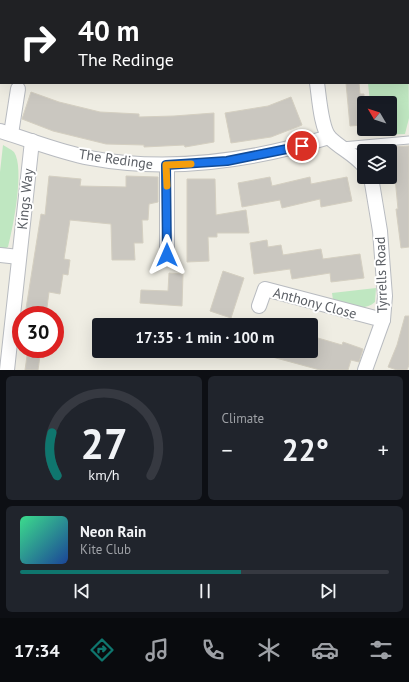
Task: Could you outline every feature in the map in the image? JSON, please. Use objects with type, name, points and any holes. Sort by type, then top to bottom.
[{"type":"street","points":[[318,84],[319,101],[329,137],[357,157]]},
{"type":"street","points":[[5,132],[18,89]]},
{"type":"street","name":"The Redinge","points":[[5,132],[89,157],[127,163],[166,165],[227,161],[288,150],[329,137]]},
{"type":"street","name":"Kings Way","points":[[7,370],[32,141]]},
{"type":"street","points":[[166,165],[167,255]]},
{"type":"street","name":"Tyrrells Road","points":[[365,370],[383,320],[385,296],[380,231],[372,184]]},
{"type":"street","points":[[0,255],[19,257]]},
{"type":"street","name":"Anthony Close","points":[[260,306],[264,289],[383,320]]},
{"type":"lane","points":[[342,146],[409,140]]},
{"type":"green space","points":[[368,84],[409,84],[409,118],[405,134],[397,134],[397,96],[369,96]]},
{"type":"green space","points":[[3,145],[14,152],[17,160],[18,184],[13,226],[8,247],[0,251],[0,172]]},
{"type":"green space","points":[[376,288],[375,302],[365,307],[355,307],[333,300],[332,293]]},
{"type":"building","points":[[346,84],[359,84],[360,94],[364,94],[364,96],[357,96],[357,126],[350,126]]},
{"type":"building","points":[[31,92],[59,102],[100,112],[139,114],[139,117],[214,113],[214,142],[185,147],[184,145],[144,147],[144,145],[106,144],[53,131],[22,119]]},
{"type":"building","points":[[291,97],[302,125],[271,137],[231,143],[225,113],[268,106]]},
{"type":"building","points":[[409,146],[409,247],[401,248],[396,209],[398,209],[396,184],[397,184],[397,147]]},
{"type":"building","points":[[49,176],[81,179],[80,186],[126,187],[126,176],[158,177],[158,202],[149,204],[148,220],[142,220],[143,243],[134,243],[135,260],[112,260],[111,224],[70,220],[64,259],[70,260],[68,275],[63,274],[60,294],[49,292],[47,306],[26,306],[41,214],[45,215]]},
{"type":"building","points":[[270,177],[272,186],[310,177],[311,184],[347,177],[352,201],[321,207],[320,199],[282,208],[280,200],[242,207],[238,183]]},
{"type":"building","points":[[187,179],[215,179],[216,215],[246,210],[249,233],[217,233],[217,237],[208,237],[209,261],[187,262]]},
{"type":"building","points":[[267,240],[268,247],[281,245],[283,255],[321,249],[323,259],[360,254],[364,278],[331,282],[330,273],[292,279],[290,269],[254,274],[250,243]]},
{"type":"building","points":[[223,271],[244,278],[231,318],[210,311]]},
{"type":"building","points":[[169,273],[183,274],[182,306],[140,303],[141,290],[168,291]]},
{"type":"building","points":[[405,316],[409,316],[409,365],[407,370],[397,370],[388,367],[397,345]]},
{"type":"building","points":[[318,338],[342,345],[343,342],[363,349],[359,362],[351,360],[348,370],[320,370],[276,358],[318,358]]},
{"type":"building","points":[[27,358],[40,358],[38,370],[25,370]]},
{"type":"slow traffic","points":[[167,186],[166,165],[191,164]]},
{"type":"route","points":[[167,255],[166,165],[227,161],[302,146]]}]
